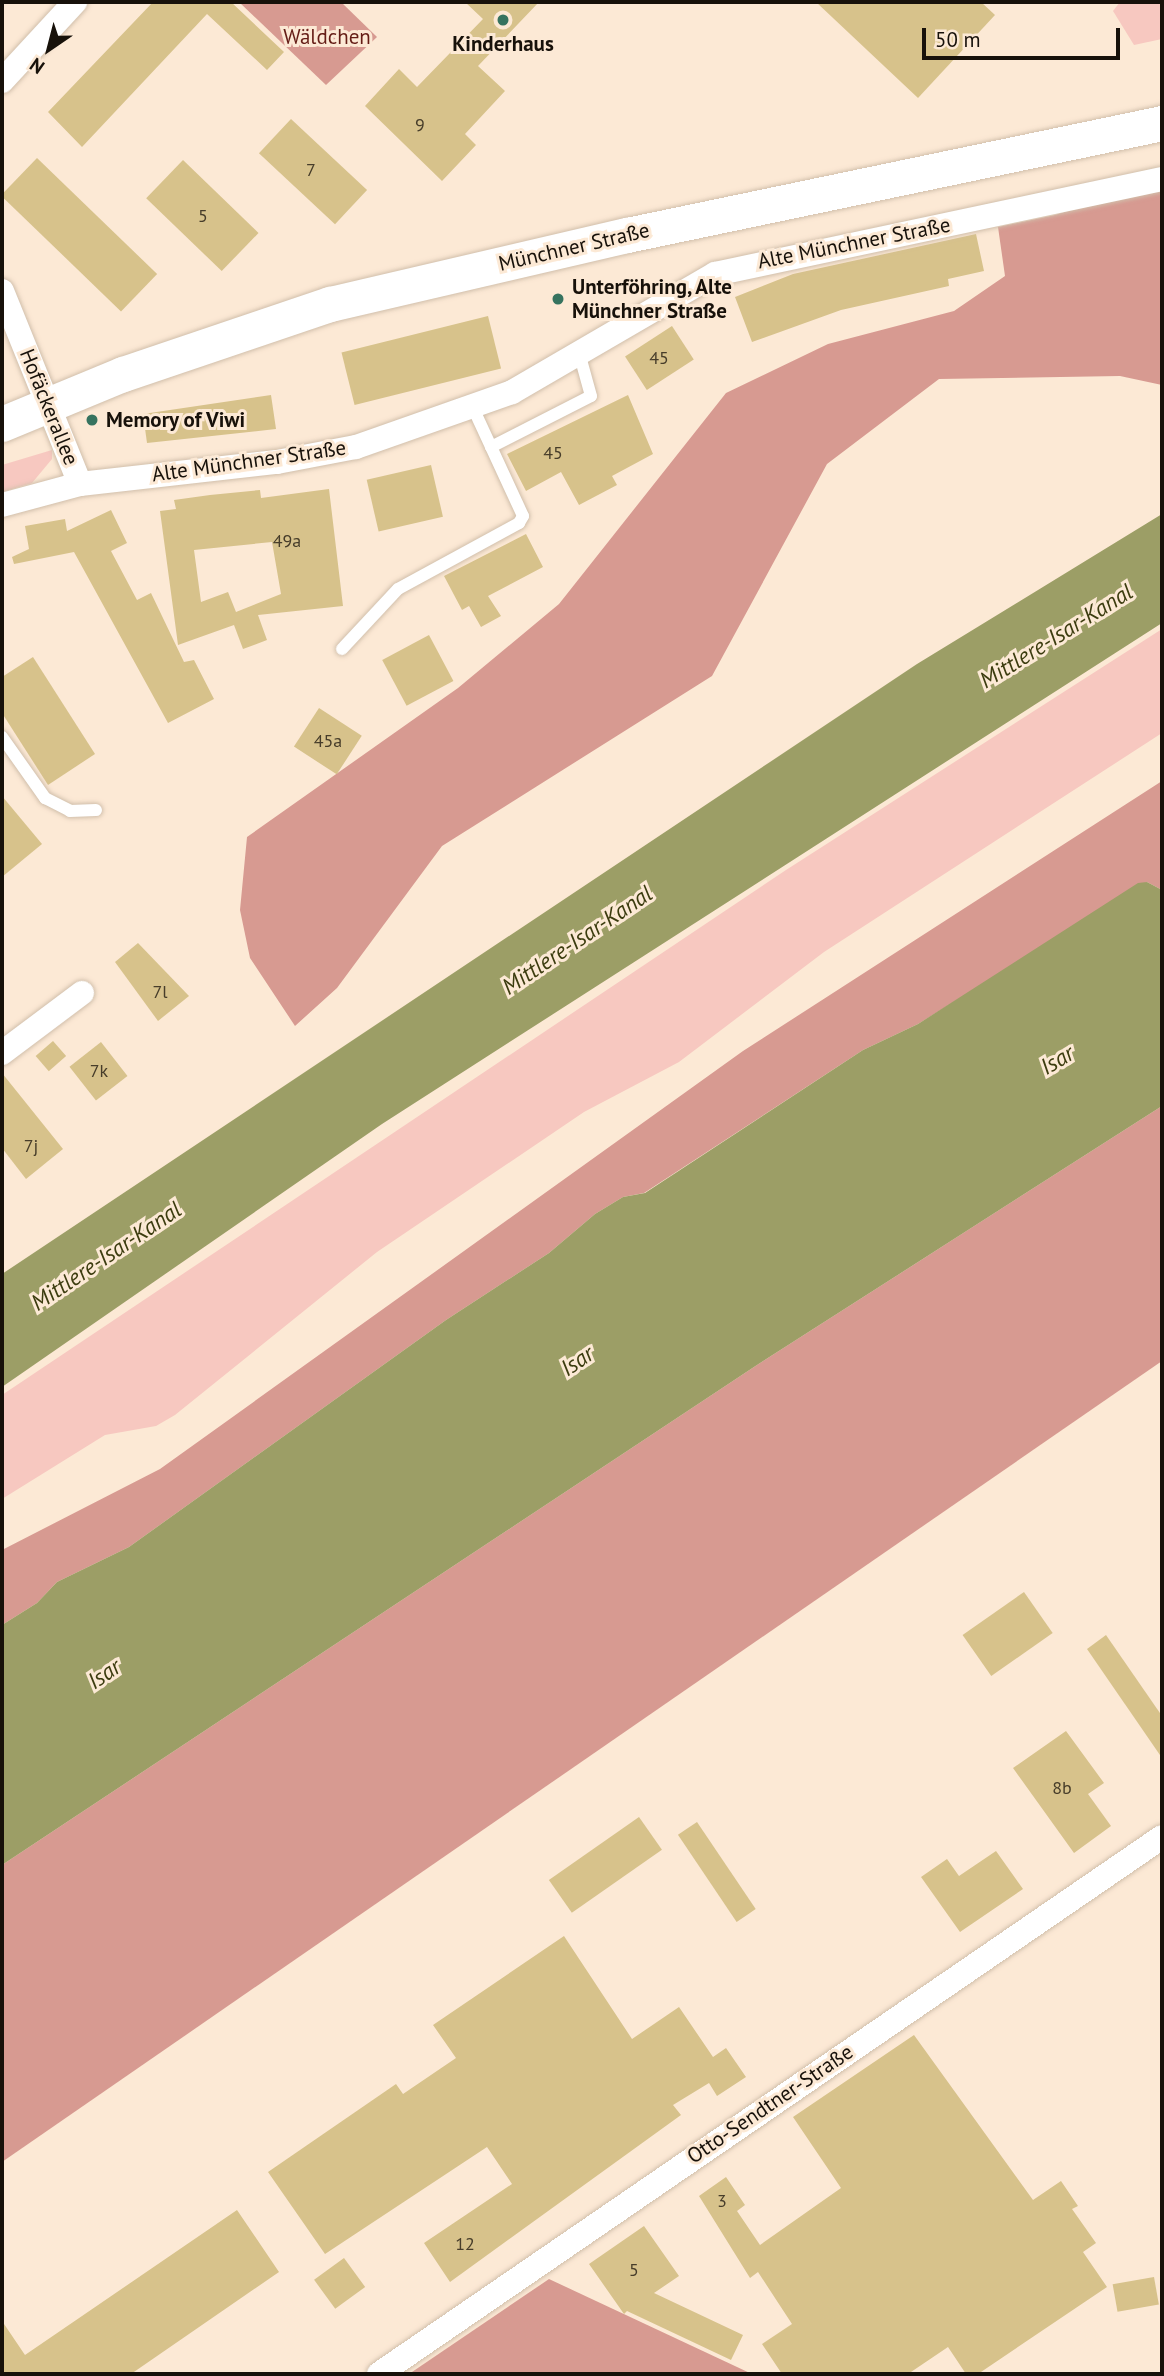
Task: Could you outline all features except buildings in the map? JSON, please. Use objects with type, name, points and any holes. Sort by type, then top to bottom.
[{"type":"main road","name":"Münchner Straße","points":[[2,424],[123,374],[330,304],[627,235],[1162,123]]},
{"type":"street","points":[[2,81],[75,2]]},
{"type":"street","name":"Alte Münchner Straße","points":[[2,505],[80,484],[277,462],[356,447],[473,408],[580,356],[715,274],[747,263],[1034,209],[1162,179]]},
{"type":"street","name":"Hofäckerallee","points":[[2,290],[80,484]]},
{"type":"street","points":[[2,1053],[82,993]]},
{"type":"street","name":"Otto-Sendtner-Straße","points":[[379,2374],[1162,1837]]},
{"type":"lane","points":[[491,447],[591,396],[580,356]]},
{"type":"lane","points":[[342,649],[398,589],[519,523],[523,516],[473,408]]},
{"type":"lane","points":[[2,737],[45,798],[70,811],[96,810]]},
{"type":"shaded area","points":[[1120,2],[1162,2],[1162,39],[1134,45],[1113,11]]},
{"type":"shaded area","points":[[52,450],[52,459],[32,483],[2,492],[2,465]]},
{"type":"shaded area","points":[[1162,629],[1162,733],[824,952],[679,1062],[584,1112],[377,1252],[175,1415],[156,1426],[105,1435],[2,1499],[2,1395],[786,870]]},
{"type":"green space","name":"Wäldchen","points":[[239,2],[341,2],[377,37],[326,85]]},
{"type":"green space","points":[[1162,180],[1162,385],[1120,376],[939,379],[827,464],[712,676],[442,846],[337,988],[295,1026],[250,958],[240,910],[247,837],[458,688],[559,604],[726,393],[828,344],[954,311],[1005,276],[998,227],[1055,215]]},
{"type":"green space","points":[[1162,781],[1162,890],[1147,882],[918,1024],[863,1050],[644,1193],[623,1197],[595,1214],[549,1253],[446,1320],[129,1547],[57,1582],[37,1603],[2,1625],[2,1550],[160,1469],[743,1051]]},
{"type":"green space","points":[[1162,1106],[1162,1361],[2,2162],[2,1865],[757,1365]]},
{"type":"green space","points":[[549,2279],[752,2374],[409,2374]]},
{"type":"water","name":"Mittlere-Isar-Kanal","points":[[1162,514],[1162,623],[382,1124],[2,1387],[2,1274],[917,664]]},
{"type":"water","name":"Isar","points":[[1147,882],[1162,890],[1162,1106],[757,1365],[2,1865],[2,1625],[37,1603],[57,1582],[129,1547],[446,1320],[549,1253],[595,1214],[623,1197],[645,1193],[863,1050],[918,1024],[1138,883]]},
{"type":"place","name":"Kinderhaus","points":[[503,20]]},
{"type":"place","name":"Unterföhring, Alte Münchner Straße","points":[[558,299]]},
{"type":"place","name":"Memory of Viwi","points":[[92,420]]}]
